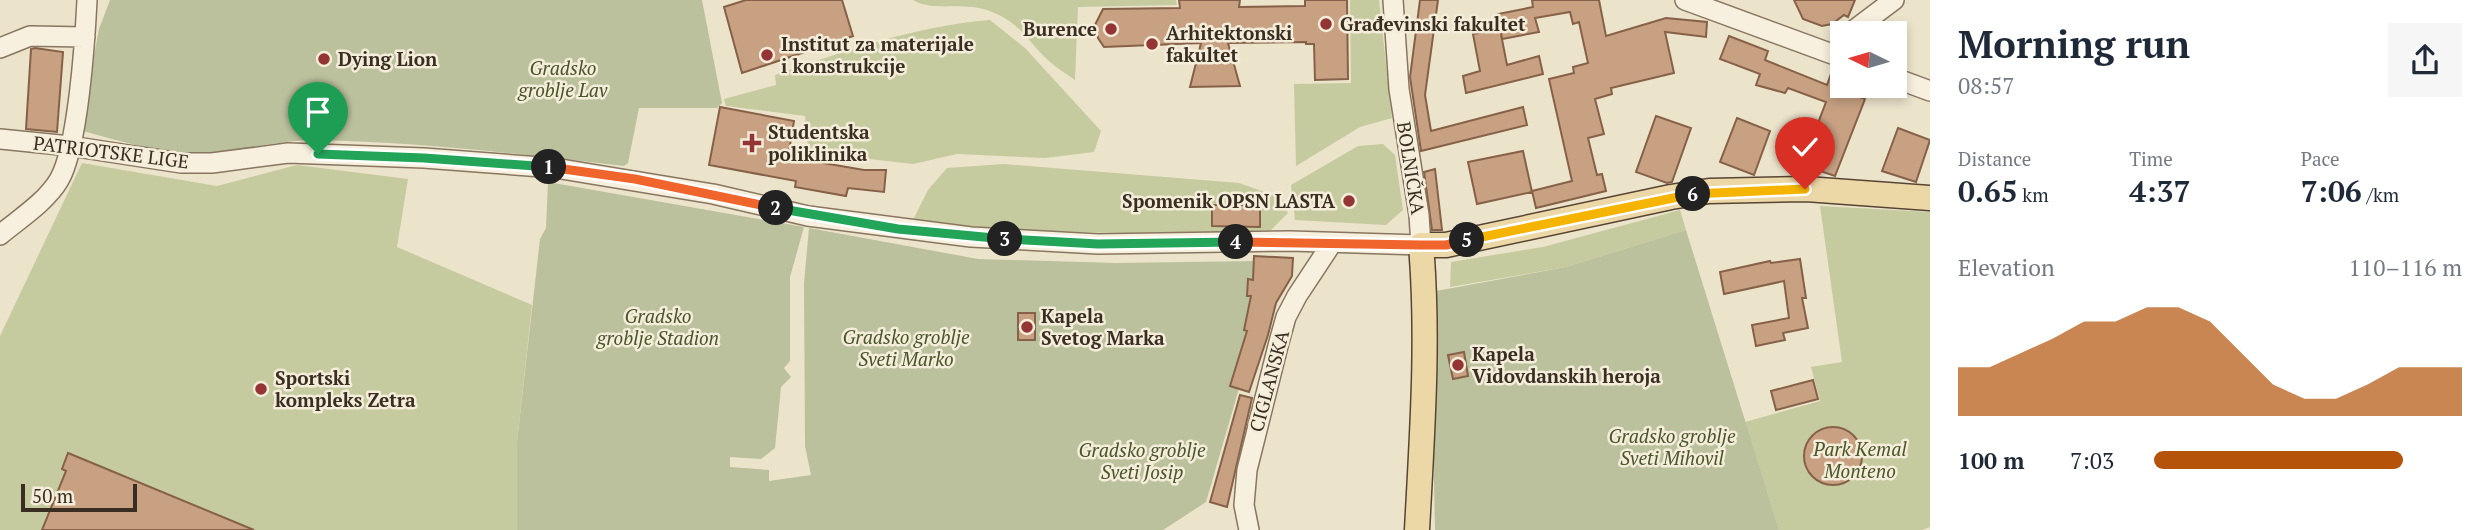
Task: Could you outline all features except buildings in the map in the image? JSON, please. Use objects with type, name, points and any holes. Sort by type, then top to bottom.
[{"type":"main road","name":"PATRIOTSKE LIGE","points":[[1421,245],[1446,245],[1709,191],[1805,189],[1930,198]]},
{"type":"main road","name":"BOLNIČKA","points":[[1417,530],[1425,385],[1421,245]]},
{"type":"street","points":[[0,235],[52,190],[66,165],[85,37],[87,0]]},
{"type":"street","name":"BOLNIČKA","points":[[1393,0],[1399,89],[1419,215],[1421,245]]},
{"type":"street","points":[[1685,0],[1830,54]]},
{"type":"street","points":[[1866,21],[1894,0]]},
{"type":"street","points":[[0,48],[30,36],[85,37]]},
{"type":"street","points":[[1908,83],[1930,91]]},
{"type":"street","name":"PATRIOTSKE LIGE","points":[[0,139],[70,146],[181,163],[212,163],[288,153],[424,158],[555,168],[713,194],[808,216],[971,237],[1098,244],[1283,241],[1421,245]]},
{"type":"street","name":"CIGLANSKA","points":[[1249,530],[1244,498],[1247,470],[1286,317],[1332,243]]},
{"type":"green space","name":"Gradsko groblje Lav","points":[[110,0],[702,0],[722,103],[717,108],[639,108],[628,163],[624,166],[470,149],[355,141],[302,140],[206,153],[158,150],[80,130],[99,29]]},
{"type":"green space","points":[[913,0],[1176,0],[1177,5],[1078,7],[1075,80],[1052,64],[1010,22],[992,12],[971,7],[930,6]]},
{"type":"green space","points":[[1350,0],[1379,0],[1392,118],[1360,127],[1296,166],[1294,84],[1351,83]]},
{"type":"green space","points":[[990,20],[1025,48],[1101,131],[1094,152],[1045,158],[957,154],[913,164],[808,152],[805,116],[726,106],[724,99],[776,85],[775,75],[828,57],[908,34]]},
{"type":"green space","points":[[1383,144],[1395,155],[1403,210],[1386,225],[1295,220],[1291,185],[1358,146]]},
{"type":"green space","name":"Sportski kompleks Zetra","points":[[82,163],[217,186],[297,165],[408,179],[397,247],[532,305],[517,442],[517,530],[0,530],[0,336]]},
{"type":"green space","points":[[1004,164],[1239,183],[1281,198],[1288,213],[1271,230],[1226,232],[1092,232],[912,222],[928,190],[947,168]]},
{"type":"green space","points":[[548,182],[804,227],[790,277],[790,361],[784,368],[791,377],[781,387],[775,448],[761,459],[730,457],[730,467],[769,470],[769,481],[811,475],[805,446],[804,283],[809,228],[978,259],[1116,263],[1256,261],[1238,392],[1206,502],[1163,530],[517,530],[517,442],[540,239],[546,228]]},
{"type":"green space","name":"Park Кemal Monteno","points":[[1820,206],[1930,212],[1930,527],[1922,530],[1779,530],[1745,422],[1820,401],[1811,367],[1842,362]]},
{"type":"green space","points":[[1680,210],[1686,230],[1566,267],[1450,287],[1451,262],[1543,247]]},
{"type":"green space","name":"Gradsko groblje Sveti Mihovil","points":[[1686,230],[1779,530],[1435,530],[1432,384],[1437,333],[1436,291],[1566,267]]},
{"type":"place","name":"Građevinski fakultet","points":[[1326,24]]},
{"type":"place","name":"Burence","points":[[1111,29]]},
{"type":"place","name":"Arhitektonski fakultet","points":[[1152,44]]},
{"type":"place","name":"Institut za materijale i konstrukcije","points":[[767,55]]},
{"type":"place","name":"Dying Lion","points":[[324,59]]},
{"type":"place","name":"Studentska poliklinika","points":[[752,143]]},
{"type":"place","name":"Spomenik OPSN LASTA","points":[[1349,201]]},
{"type":"place","name":"Kapela Svetog Marka","points":[[1027,327]]},
{"type":"place","name":"Kapela Vidovdanskih heroja","points":[[1458,365]]},
{"type":"place","name":"Sportski kompleks Zetra","points":[[261,389]]},
{"type":"route","points":[[318,154],[424,158],[555,168],[635,179],[808,216],[898,229],[971,237],[1098,244],[1290,241],[1400,246],[1446,245],[1709,191],[1805,189]]},
{"type":"park label","name":"Gradsko groblje Stadion","points":[[658,327]]},
{"type":"park label","name":"Gradsko groblje Sveti Marko","points":[[906,348]]},
{"type":"park label","name":"Gradsko groblje Sveti Josip","points":[[1142,461]]}]
